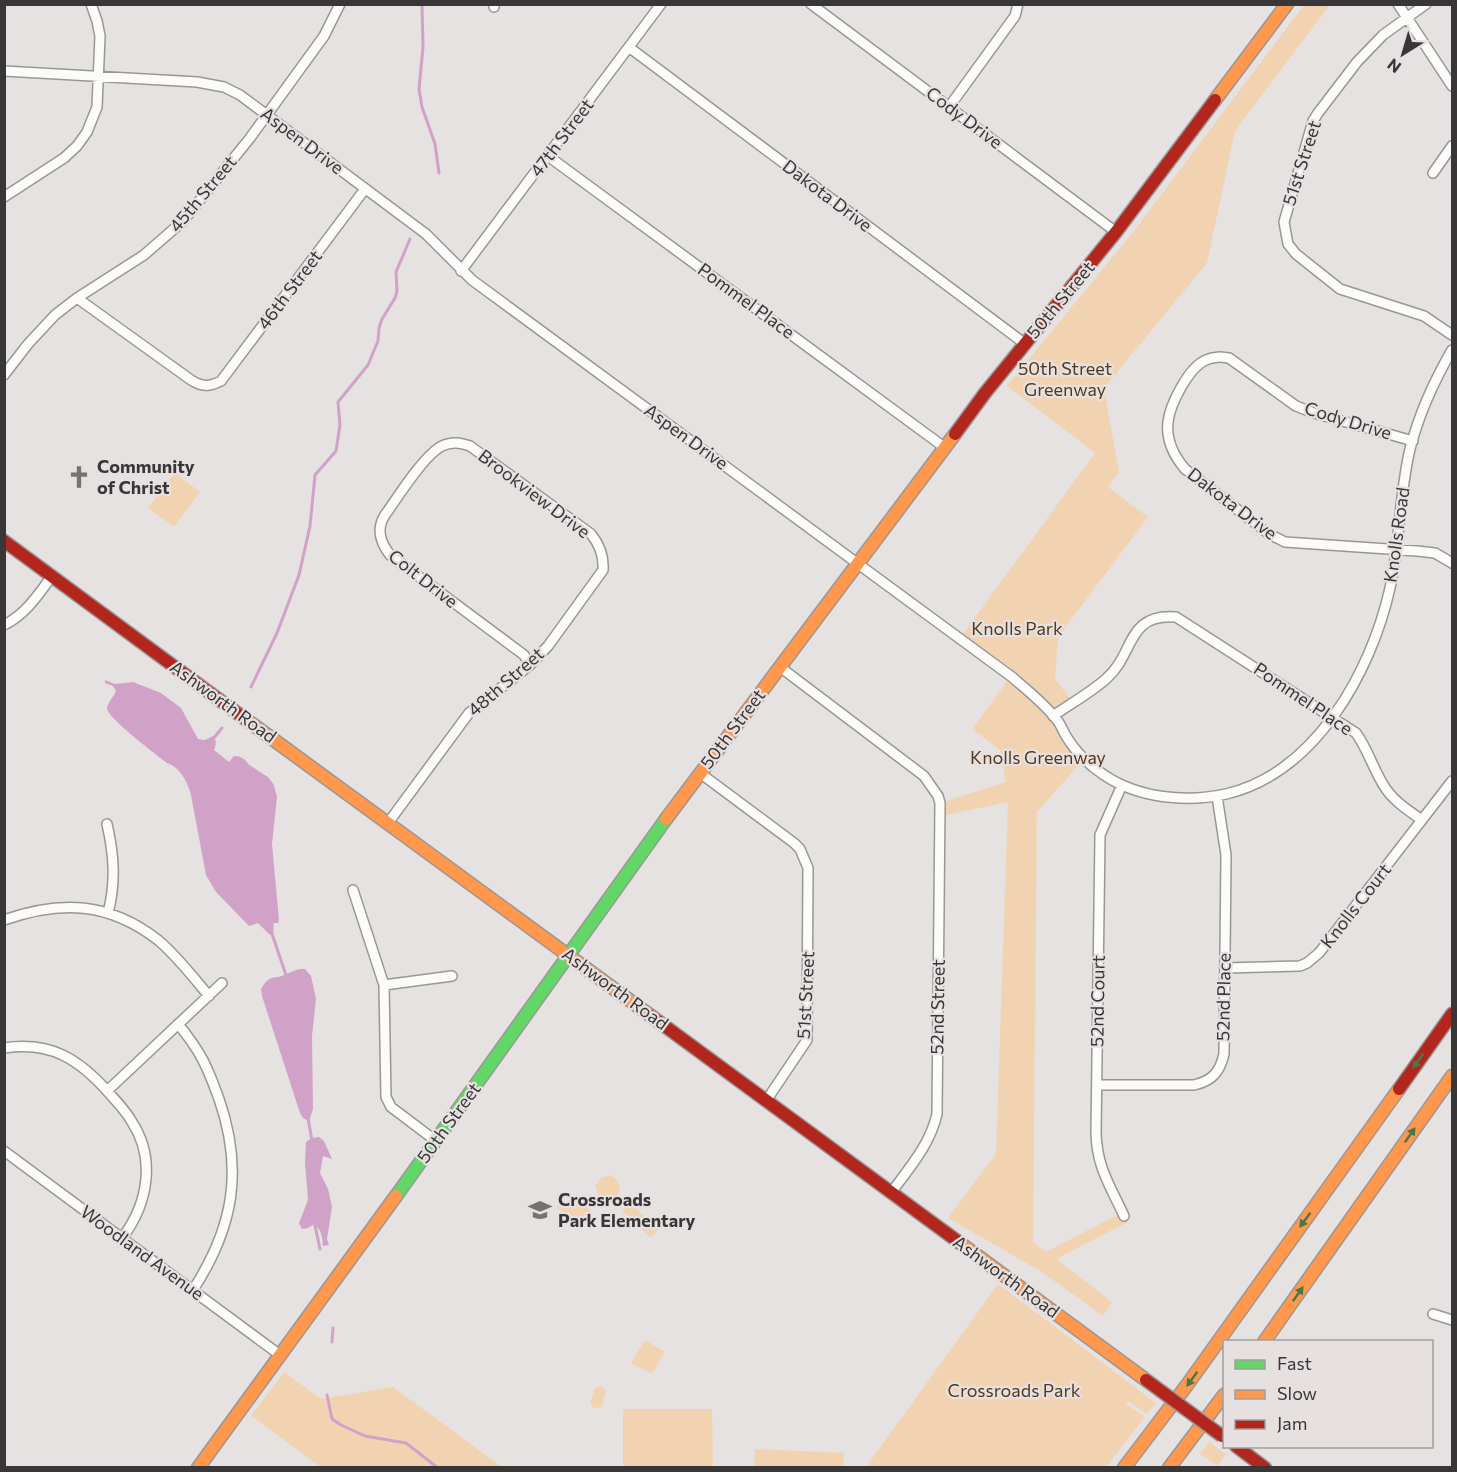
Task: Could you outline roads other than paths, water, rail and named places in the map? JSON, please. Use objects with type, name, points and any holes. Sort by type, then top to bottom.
[{"type":"main road","name":"50th Street","points":[[198,1467],[700,773],[944,447],[1024,343],[1116,232],[1287,4]]},
{"type":"main road","name":"Ashworth Road","points":[[4,541],[1223,1437]]},
{"type":"main road","points":[[1124,1467],[1154,1429],[1452,1014]]},
{"type":"main road","points":[[1265,1340],[1452,1076]]},
{"type":"main road","points":[[1169,1467],[1223,1396]]},
{"type":"main road","points":[[1119,1467],[1154,1429]]},
{"type":"main road","points":[[1239,1448],[1265,1467]]},
{"type":"street","points":[[4,197],[64,158],[77,146],[95,116],[100,36],[91,4]]},
{"type":"street","name":"45th Street","points":[[4,375],[55,315],[144,255],[183,221],[267,115],[324,36],[340,4]]},
{"type":"street","name":"47th Street","points":[[461,271],[661,4]]},
{"type":"street","name":"Cody Drive","points":[[811,4],[1116,232]]},
{"type":"street","points":[[949,107],[1015,16],[1018,4]]},
{"type":"street","points":[[1398,4],[1452,86]]},
{"type":"street","name":"51st Street","points":[[1426,4],[1383,35],[1358,62],[1313,121],[1284,222],[1288,244],[1296,254],[1340,289],[1424,316],[1452,335]]},
{"type":"street","name":"Dakota Drive","points":[[630,48],[1024,343]]},
{"type":"street","name":"Aspen Drive","points":[[4,71],[197,82],[224,87],[240,95],[426,234],[461,271],[1012,676],[1053,716],[1084,759],[1104,775],[1122,785],[1172,798],[1189,799],[1217,796],[1251,787],[1285,767],[1310,744],[1331,717]]},
{"type":"street","points":[[1433,173],[1452,146]]},
{"type":"street","name":"Pommel Place","points":[[548,156],[944,447]]},
{"type":"street","name":"46th Street","points":[[77,298],[191,380],[199,385],[210,386],[221,381],[365,189]]},
{"type":"street","name":"Knolls Road","points":[[1331,717],[1349,690],[1373,641],[1390,589],[1398,524],[1413,441],[1427,398],[1452,350]]},
{"type":"street","name":"Cody Drive","points":[[1193,369],[1208,358],[1229,358],[1296,405],[1314,413],[1413,441]]},
{"type":"street","name":"Dakota Drive","points":[[1193,369],[1172,405],[1167,423],[1169,442],[1177,459],[1191,475],[1269,534],[1285,542],[1435,553],[1452,562]]},
{"type":"street","name":"Brookview Drive","points":[[441,446],[460,443],[470,447],[591,534],[601,550],[604,560],[603,570]]},
{"type":"street","name":"Colt Drive","points":[[441,446],[425,461],[385,515],[381,522],[381,541],[390,555],[524,655],[530,665]]},
{"type":"street","name":"48th Street","points":[[388,823],[469,713],[530,665],[548,646],[603,570]]},
{"type":"street","points":[[4,625],[17,618],[29,607],[52,576]]},
{"type":"street","name":"Pommel Place","points":[[1053,716],[1110,675],[1139,628],[1153,618],[1176,617],[1356,733],[1366,747],[1385,788],[1402,807],[1422,820]]},
{"type":"street","name":"52nd Street","points":[[780,667],[924,776],[938,796],[940,808],[937,1114],[928,1140],[891,1193]]},
{"type":"street","name":"51st Street","points":[[700,773],[794,843],[806,860],[809,878],[807,1040],[766,1101]]},
{"type":"street","name":"Knolls Court","points":[[1224,968],[1290,968],[1307,963],[1319,953],[1452,781]]},
{"type":"street","name":"52nd Court","points":[[1122,785],[1100,835],[1097,1151],[1101,1168],[1124,1216]]},
{"type":"street","name":"52nd Place","points":[[1097,1085],[1194,1085],[1214,1077],[1221,1066],[1224,1054],[1226,855],[1217,796]]},
{"type":"street","points":[[107,824],[115,867],[108,913]]},
{"type":"street","points":[[353,890],[384,985],[386,1097],[392,1107],[436,1141]]},
{"type":"street","points":[[4,920],[31,910],[61,906],[108,913],[134,924],[158,940],[209,996]]},
{"type":"street","points":[[384,985],[452,976]]},
{"type":"street","points":[[107,1091],[222,983]]},
{"type":"street","points":[[178,1024],[199,1050],[207,1066],[225,1117],[233,1156],[232,1197],[222,1235],[215,1254],[193,1290]]},
{"type":"street","points":[[4,1048],[40,1047],[60,1053],[78,1063],[107,1091],[133,1122],[146,1160],[146,1190],[140,1209],[122,1238]]},
{"type":"street","name":"Woodland Avenue","points":[[4,1151],[280,1355]]},
{"type":"street","points":[[1433,1314],[1452,1320]]},
{"type":"waterway","points":[[422,4],[423,47],[419,89],[422,107],[435,144],[439,173]]},
{"type":"waterway","points":[[251,687],[277,633],[299,575],[310,526],[315,475],[336,451],[340,425],[338,402],[368,365],[378,341],[382,319],[395,298],[396,272],[410,239]]},
{"type":"waterway","points":[[213,739],[222,728]]},
{"type":"waterway","points":[[272,921],[272,934],[287,978]]},
{"type":"waterway","points":[[308,1118],[312,1141]]},
{"type":"waterway","points":[[314,1221],[320,1249]]},
{"type":"waterway","points":[[332,1342],[333,1328]]},
{"type":"waterway","points":[[327,1395],[332,1419],[341,1425],[365,1436],[406,1443],[438,1468]]},
{"type":"place","name":"Community of Christ","points":[[79,477]]},
{"type":"place","name":"Crossroads Park Elementary","points":[[540,1210]]},
{"type":"park label","name":"50th Street Greenway","points":[[1065,379]]},
{"type":"park label","name":"Knolls Park","points":[[1017,629]]},
{"type":"park label","name":"Knolls Greenway","points":[[1038,758]]},
{"type":"park label","name":"Crossroads Park","points":[[1014,1391]]}]
